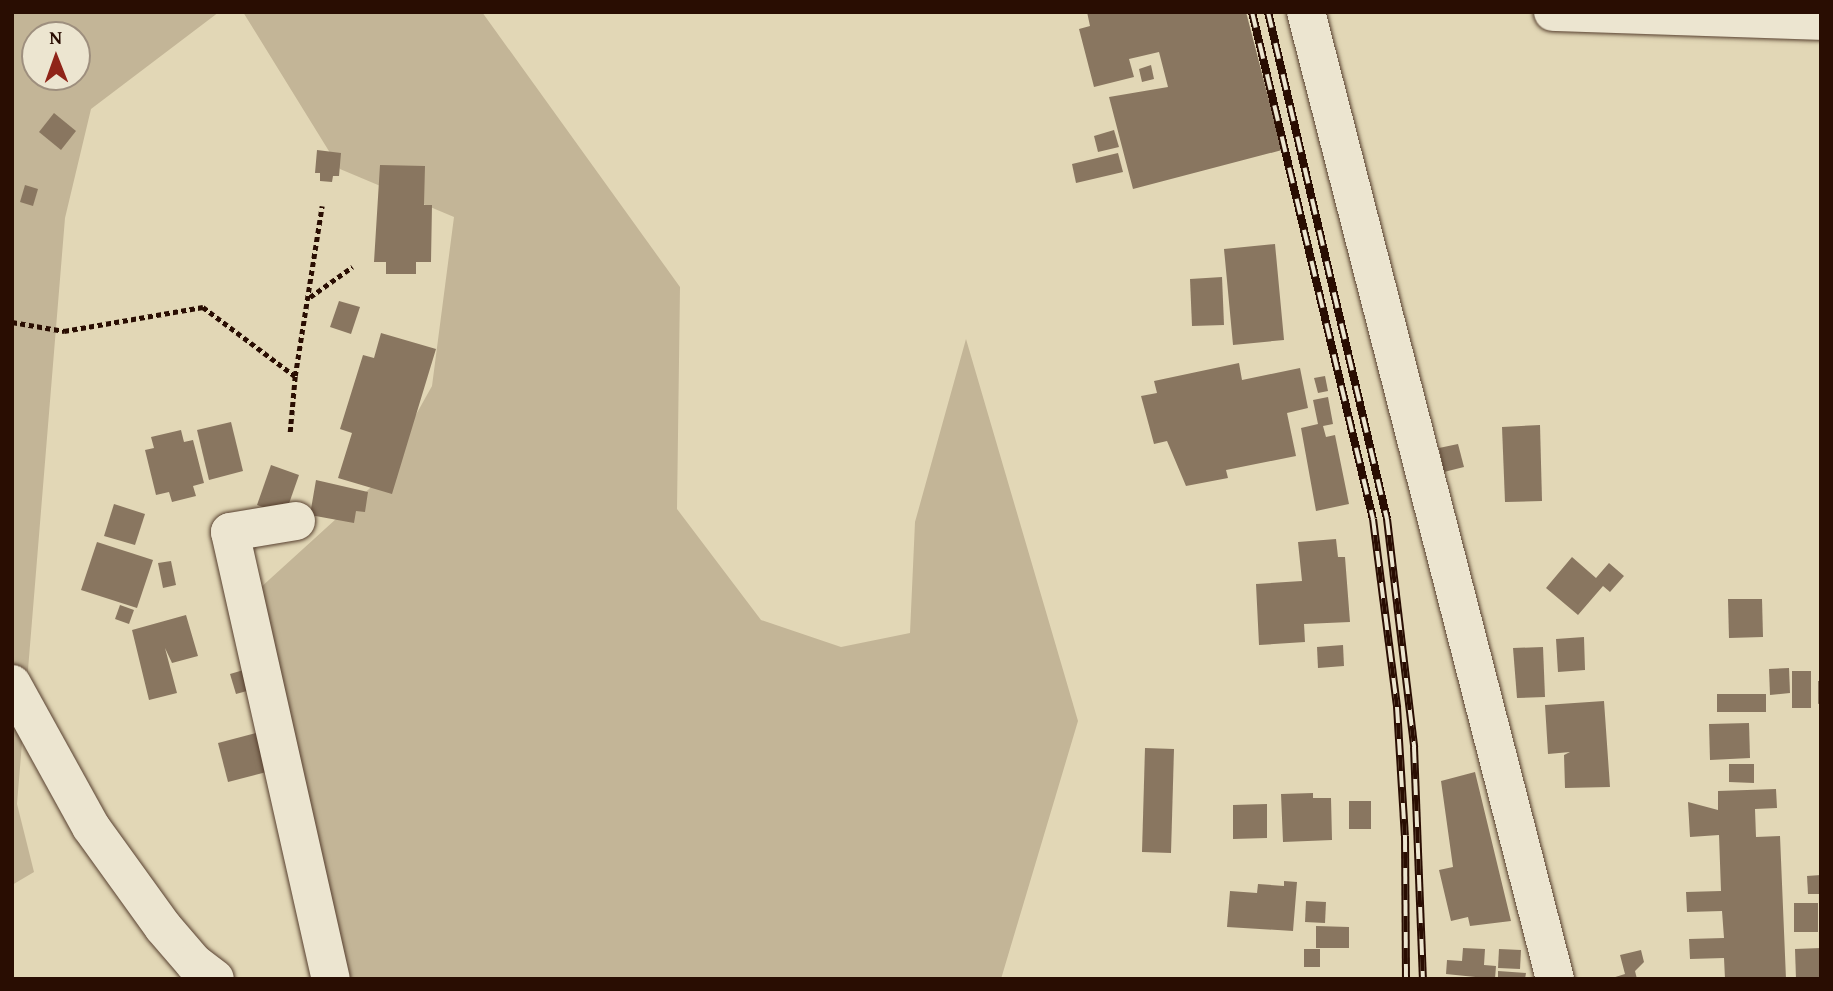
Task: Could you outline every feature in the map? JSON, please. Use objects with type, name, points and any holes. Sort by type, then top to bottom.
[{"type":"street","points":[[1306,12],[1555,979]]},
{"type":"street","points":[[1553,12],[1821,21]]},
{"type":"street","points":[[296,521],[230,532],[331,979]]},
{"type":"street","points":[[12,684],[90,827],[193,974]]},
{"type":"path","points":[[290,432],[295,376],[322,205]]},
{"type":"path","points":[[309,297],[352,267]]},
{"type":"path","points":[[12,322],[64,331],[203,307],[295,376]]},
{"type":"shaded area","points":[[12,12],[219,12],[91,109],[65,218],[17,804],[34,872],[12,885]]},
{"type":"shaded area","points":[[243,12],[482,12],[680,287],[677,509],[761,620],[841,647],[910,633],[915,522],[966,339],[1078,721],[1001,979],[351,979],[249,598],[380,479],[432,386],[454,217],[340,169]]},
{"type":"building","points":[[1087,12],[1246,12],[1282,150],[1133,189],[1109,97],[1168,87],[1159,52],[1129,59],[1134,77],[1094,87],[1079,29],[1090,26]]},
{"type":"building","points":[[1151,65],[1154,79],[1142,82],[1139,69]]},
{"type":"building","points":[[54,113],[76,131],[61,150],[39,132]]},
{"type":"building","points":[[1114,130],[1119,147],[1098,152],[1094,136]]},
{"type":"building","points":[[317,150],[341,153],[339,176],[333,176],[332,182],[320,181],[320,173],[315,173]]},
{"type":"building","points":[[1118,153],[1123,172],[1076,183],[1072,164]]},
{"type":"building","points":[[380,165],[425,166],[424,205],[432,205],[431,262],[416,262],[416,274],[386,274],[386,262],[374,262]]},
{"type":"building","points":[[25,185],[38,189],[33,206],[20,202]]},
{"type":"building","points":[[1275,244],[1284,340],[1233,345],[1224,249]]},
{"type":"building","points":[[1222,277],[1224,325],[1192,326],[1190,279]]},
{"type":"building","points":[[339,301],[360,307],[351,334],[330,327]]},
{"type":"building","points":[[381,333],[436,349],[392,494],[338,478],[352,433],[340,429],[363,355],[374,358]]},
{"type":"building","points":[[1239,363],[1242,380],[1300,368],[1308,408],[1287,413],[1296,456],[1226,470],[1228,478],[1186,486],[1167,441],[1154,444],[1141,396],[1157,393],[1154,381]]},
{"type":"building","points":[[1325,376],[1328,391],[1318,393],[1314,378]]},
{"type":"building","points":[[1328,397],[1333,424],[1323,426],[1326,437],[1335,435],[1349,504],[1316,511],[1301,428],[1318,424],[1313,400]]},
{"type":"building","points":[[231,422],[243,471],[209,480],[197,430]]},
{"type":"building","points":[[1540,425],[1542,501],[1505,502],[1502,427]]},
{"type":"building","points":[[181,430],[184,442],[193,440],[204,483],[193,486],[196,496],[172,502],[169,492],[156,495],[145,450],[154,448],[151,437]]},
{"type":"building","points":[[1458,444],[1464,467],[1444,472],[1439,448]]},
{"type":"building","points":[[271,465],[299,475],[285,515],[257,505]]},
{"type":"building","points":[[316,480],[368,492],[365,512],[356,511],[354,523],[310,515]]},
{"type":"building","points":[[114,504],[145,514],[135,545],[104,536]]},
{"type":"building","points":[[1336,539],[1338,557],[1345,557],[1350,622],[1304,624],[1305,642],[1259,645],[1256,584],[1302,581],[1298,542]]},
{"type":"building","points":[[97,542],[153,560],[137,608],[81,590]]},
{"type":"building","points":[[1572,557],[1596,578],[1609,563],[1624,576],[1610,592],[1603,586],[1578,615],[1546,588]]},
{"type":"building","points":[[171,561],[176,585],[163,588],[158,563]]},
{"type":"building","points":[[1728,599],[1762,599],[1763,637],[1729,638]]},
{"type":"building","points":[[120,605],[134,610],[129,624],[115,619]]},
{"type":"building","points":[[186,615],[198,656],[172,663],[165,648],[177,693],[149,700],[132,630]]},
{"type":"building","points":[[1584,637],[1585,670],[1558,672],[1556,639]]},
{"type":"building","points":[[1343,645],[1344,666],[1318,668],[1317,647]]},
{"type":"building","points":[[1543,647],[1545,697],[1517,698],[1513,648]]},
{"type":"building","points":[[1789,668],[1790,693],[1770,695],[1769,669]]},
{"type":"building","points":[[247,669],[254,689],[236,694],[230,674]]},
{"type":"building","points":[[1792,671],[1811,671],[1811,708],[1792,708]]},
{"type":"building","points":[[1818,681],[1821,681],[1821,703],[1818,704]]},
{"type":"building","points":[[1717,694],[1766,694],[1766,712],[1717,712]]},
{"type":"building","points":[[1604,701],[1610,787],[1565,788],[1564,755],[1570,752],[1548,754],[1545,705]]},
{"type":"building","points":[[1749,723],[1750,758],[1710,760],[1709,724]]},
{"type":"building","points":[[264,731],[274,770],[228,782],[218,743]]},
{"type":"building","points":[[1145,748],[1174,749],[1171,853],[1142,852]]},
{"type":"building","points":[[1729,764],[1754,764],[1754,783],[1729,782]]},
{"type":"building","points":[[1475,772],[1511,921],[1470,926],[1468,917],[1451,921],[1439,870],[1453,867],[1441,781]]},
{"type":"building","points":[[1776,789],[1777,808],[1755,809],[1756,837],[1780,836],[1786,979],[1725,979],[1724,958],[1690,959],[1689,939],[1724,938],[1722,911],[1687,912],[1686,892],[1721,891],[1719,835],[1690,837],[1688,802],[1718,810],[1718,791]]},
{"type":"building","points":[[1313,793],[1313,798],[1331,798],[1332,840],[1283,842],[1281,794]]},
{"type":"building","points":[[1349,801],[1371,801],[1371,829],[1349,829]]},
{"type":"building","points":[[1267,804],[1267,838],[1233,839],[1233,805]]},
{"type":"building","points":[[1821,875],[1821,894],[1808,894],[1807,876]]},
{"type":"building","points":[[1284,881],[1297,882],[1293,931],[1227,927],[1230,891],[1257,893],[1258,884],[1284,886]]},
{"type":"building","points":[[1306,901],[1326,902],[1325,923],[1305,922]]},
{"type":"building","points":[[1794,903],[1818,903],[1818,932],[1794,932]]},
{"type":"building","points":[[1316,926],[1349,927],[1349,948],[1316,948]]},
{"type":"building","points":[[1463,948],[1485,949],[1484,965],[1496,966],[1495,979],[1446,974],[1447,960],[1462,961]]},
{"type":"building","points":[[1821,948],[1821,979],[1796,979],[1795,949]]},
{"type":"building","points":[[1304,949],[1320,949],[1320,967],[1304,967]]},
{"type":"building","points":[[1499,949],[1521,950],[1520,969],[1498,968]]},
{"type":"building","points":[[1641,950],[1644,962],[1635,971],[1637,979],[1609,979],[1625,974],[1620,955]]},
{"type":"building","points":[[1498,971],[1526,973],[1525,979],[1498,979]]},
{"type":"railway","points":[[1252,12],[1373,519],[1397,707],[1405,836],[1406,979]]},
{"type":"railway","points":[[1268,12],[1387,519],[1414,747],[1423,979]]}]
